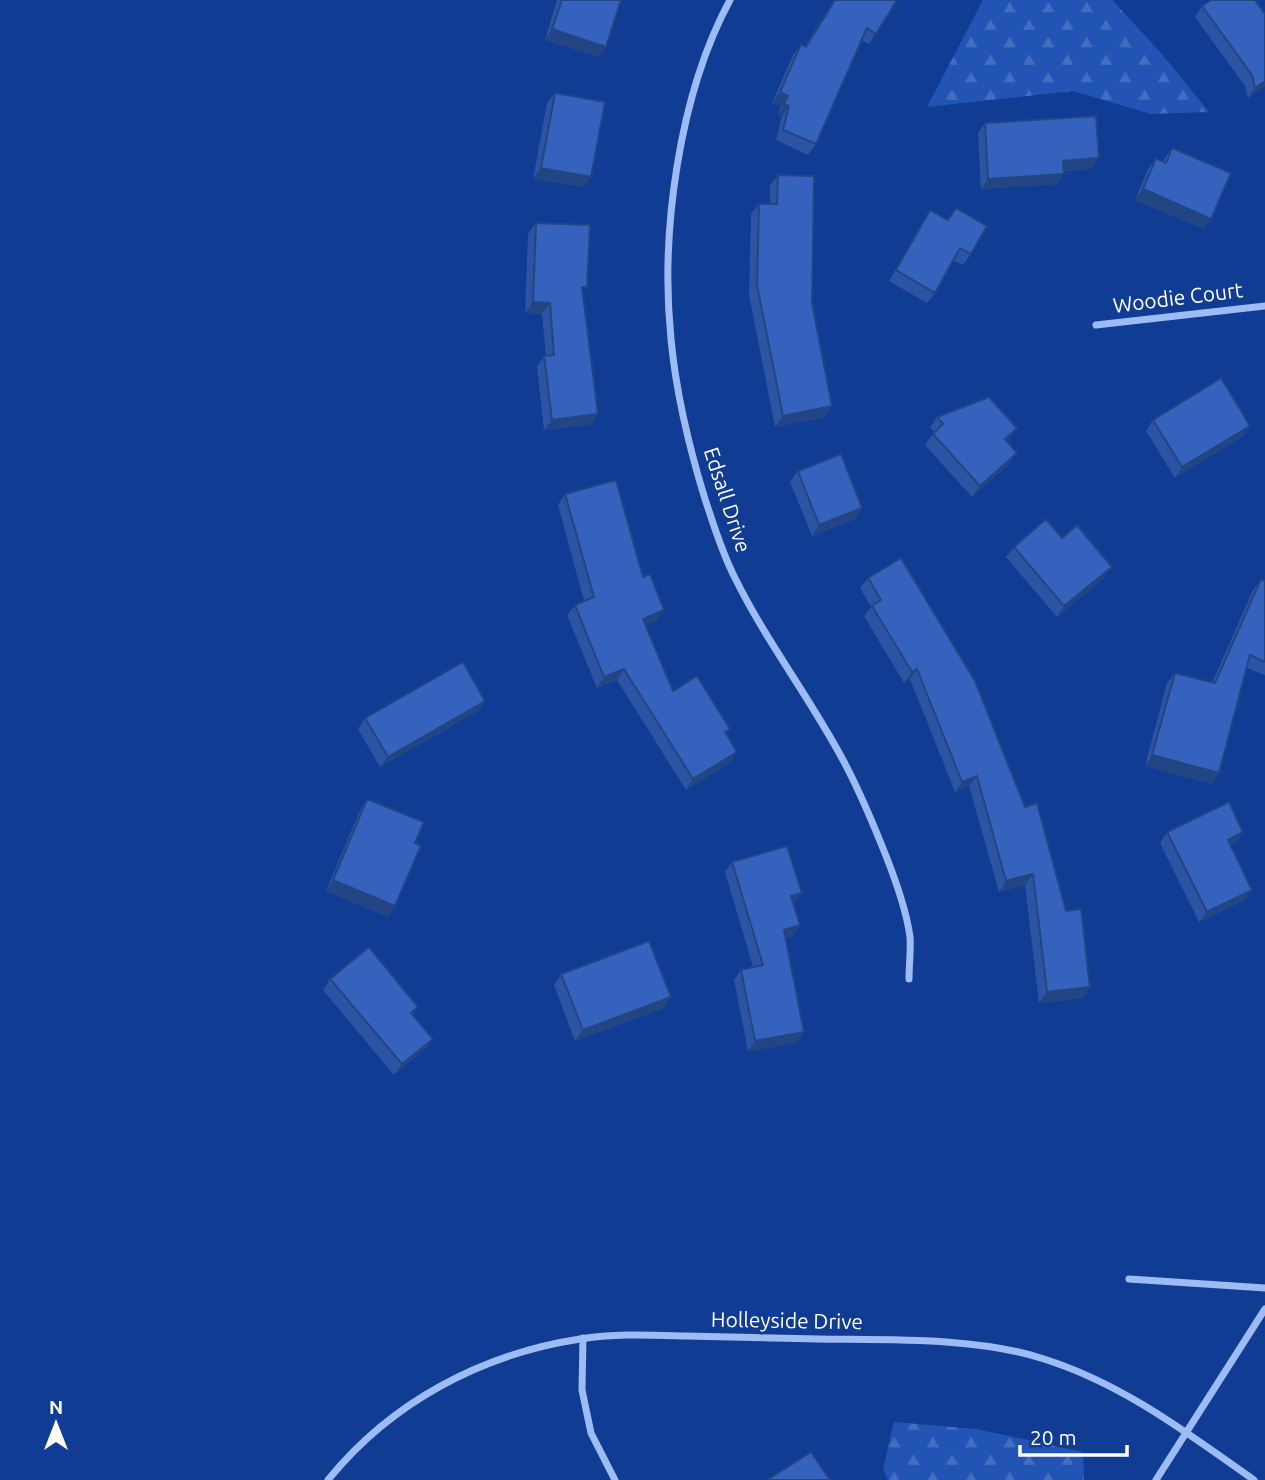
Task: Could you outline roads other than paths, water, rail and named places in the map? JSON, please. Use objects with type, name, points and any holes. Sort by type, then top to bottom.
[{"type":"street","name":"Edsall Drive","points":[[730,0],[719,21],[699,77],[676,174],[670,237],[669,291],[671,338],[677,381],[693,459],[716,535],[735,578],[843,760],[895,878],[910,937],[909,979]]},
{"type":"street","name":"Woodie Court","points":[[1096,325],[1265,306]]},
{"type":"street","points":[[1129,1279],[1265,1288]]},
{"type":"street","points":[[1156,1480],[1265,1309]]},
{"type":"street","name":"Holleyside Drive","points":[[328,1480],[345,1459],[388,1420],[436,1388],[488,1363],[521,1351],[583,1338],[635,1335],[908,1340],[986,1347],[1042,1358],[1096,1378],[1136,1398],[1254,1480]]},
{"type":"street","points":[[583,1338],[582,1390],[591,1433],[615,1480]]}]
